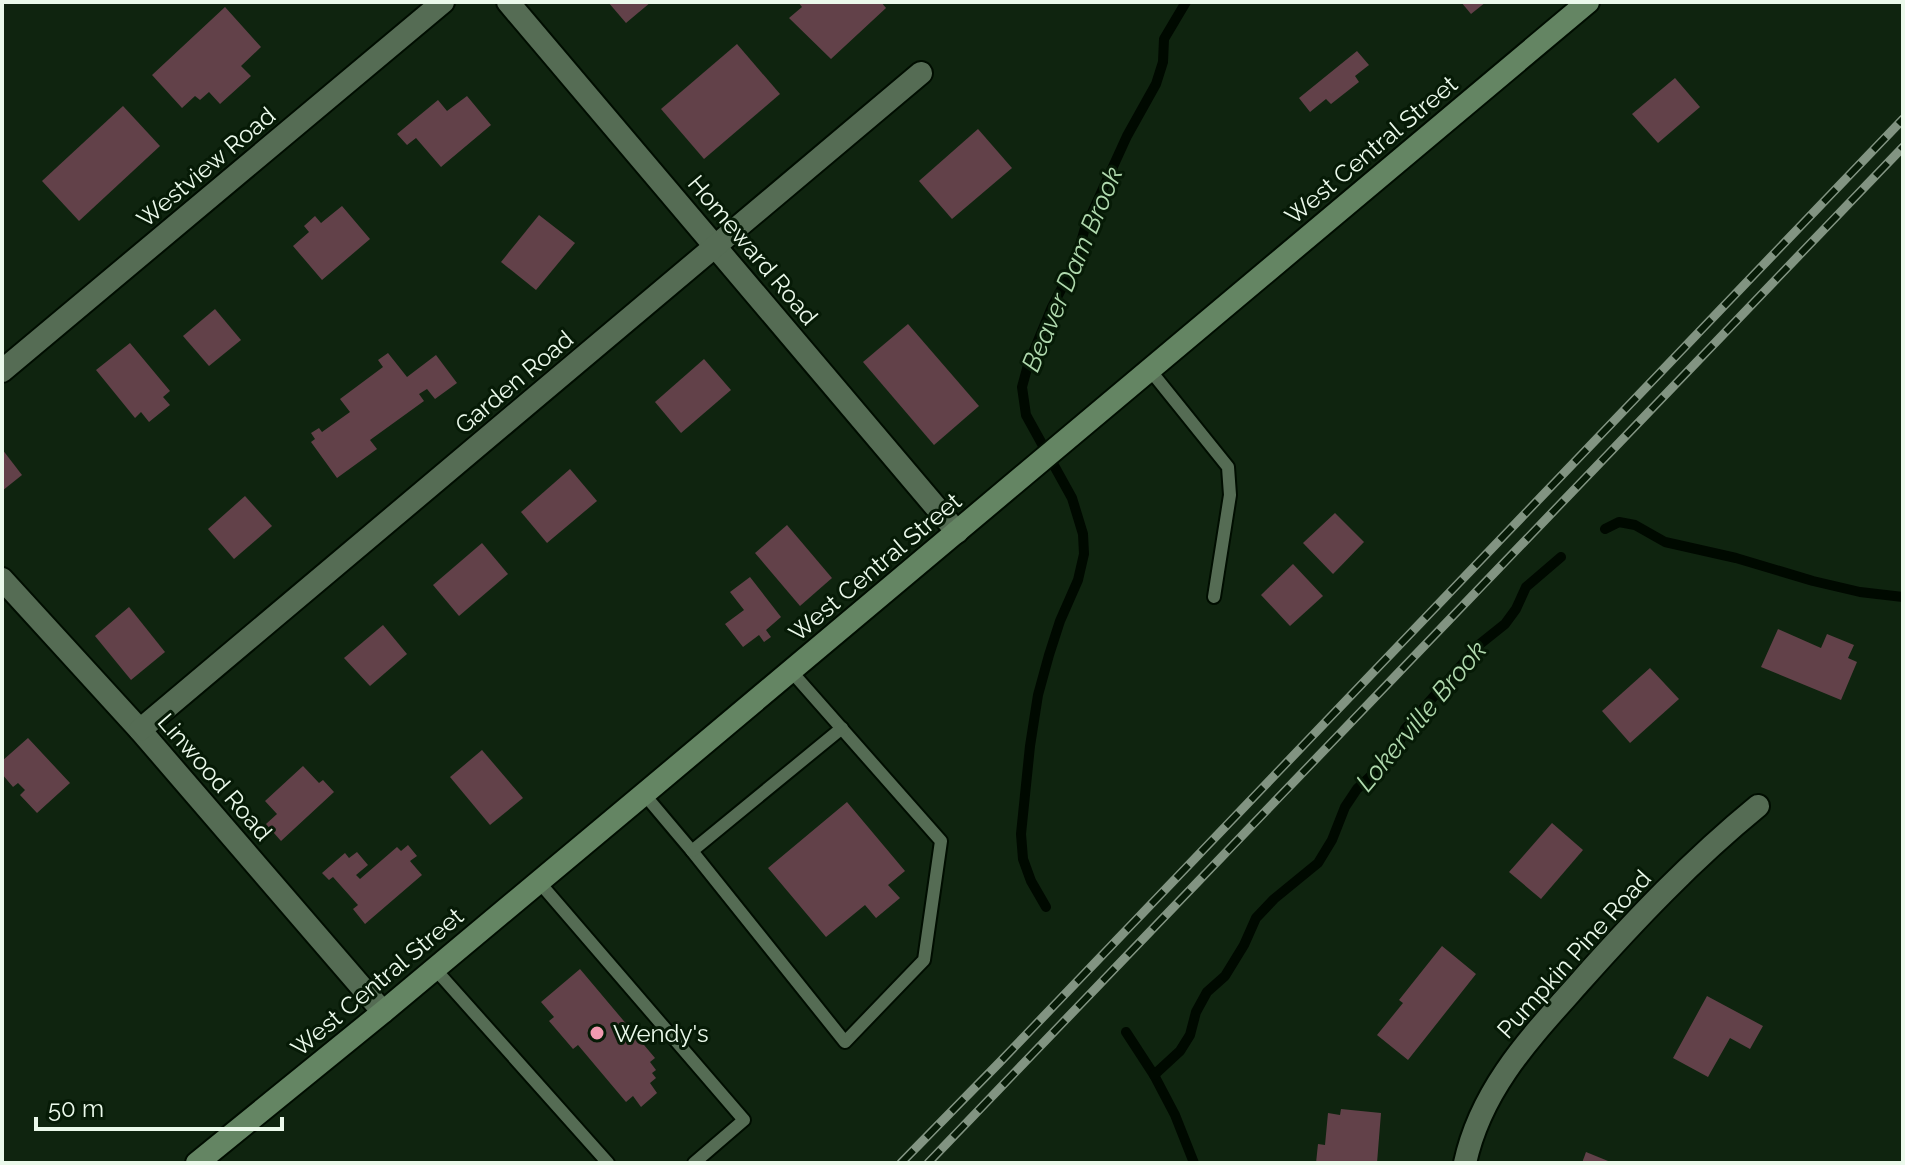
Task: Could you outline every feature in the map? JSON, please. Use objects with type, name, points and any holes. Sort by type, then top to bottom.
[{"type":"main road","name":"West Central Street","points":[[197,1163],[435,969],[1585,4]]},
{"type":"street","name":"Westview Road","points":[[2,371],[443,2]]},
{"type":"street","name":"Homeward Road","points":[[508,2],[957,532]]},
{"type":"street","name":"Garden Road","points":[[140,730],[921,73]]},
{"type":"street","name":"Linwood Road","points":[[2,579],[140,730],[383,1012]]},
{"type":"street","name":"Pumpkin Pine Road","points":[[1465,1163],[1483,1108],[1532,1036],[1630,925],[1715,842],[1758,806]]},
{"type":"lane","points":[[1150,370],[1228,467],[1230,495],[1214,597]]},
{"type":"lane","points":[[644,794],[845,1042],[924,960],[941,841],[791,671]]},
{"type":"lane","points":[[692,851],[842,728]]},
{"type":"lane","points":[[539,882],[744,1120],[694,1163]]},
{"type":"lane","points":[[435,969],[608,1163]]},
{"type":"building","points":[[608,2],[651,2],[626,23]]},
{"type":"building","points":[[798,2],[881,2],[886,8],[831,59],[789,18],[802,7]]},
{"type":"building","points":[[1461,2],[1486,2],[1471,14]]},
{"type":"building","points":[[225,7],[261,47],[241,66],[251,76],[220,104],[209,92],[200,100],[195,96],[182,108],[152,75]]},
{"type":"building","points":[[737,44],[780,94],[704,159],[661,109]]},
{"type":"building","points":[[1357,51],[1369,65],[1355,76],[1359,82],[1331,104],[1326,99],[1310,112],[1299,98]]},
{"type":"building","points":[[1675,78],[1700,107],[1658,143],[1632,114]]},
{"type":"building","points":[[467,96],[491,125],[441,167],[416,138],[407,145],[397,134],[438,100],[447,111]]},
{"type":"building","points":[[123,106],[160,146],[79,221],[42,181]]},
{"type":"building","points":[[978,129],[1012,168],[952,219],[919,181]]},
{"type":"building","points":[[342,206],[370,239],[322,280],[293,246],[309,232],[304,226],[315,216],[321,223]]},
{"type":"building","points":[[539,215],[575,243],[536,290],[501,262]]},
{"type":"building","points":[[215,309],[241,340],[209,366],[183,336]]},
{"type":"building","points":[[908,324],[979,406],[934,445],[863,362]]},
{"type":"building","points":[[130,343],[170,391],[163,397],[170,405],[149,422],[141,412],[135,418],[96,370]]},
{"type":"building","points":[[388,353],[407,377],[436,355],[457,383],[435,399],[427,389],[419,394],[424,401],[370,440],[377,449],[337,478],[311,442],[315,439],[311,433],[319,428],[322,432],[350,412],[340,399],[383,367],[378,360]]},
{"type":"building","points":[[704,359],[731,390],[681,433],[655,402]]},
{"type":"building","points":[[2,449],[22,475],[2,491]]},
{"type":"building","points":[[570,469],[597,501],[547,543],[521,512]]},
{"type":"building","points":[[245,496],[272,526],[234,559],[208,529]]},
{"type":"building","points":[[1335,513],[1364,542],[1333,574],[1303,543]]},
{"type":"building","points":[[787,525],[832,578],[800,606],[755,553]]},
{"type":"building","points":[[482,543],[508,574],[459,616],[433,585]]},
{"type":"building","points":[[1293,564],[1323,596],[1290,626],[1261,595]]},
{"type":"building","points":[[750,577],[781,617],[766,630],[771,637],[764,642],[759,635],[743,647],[725,624],[744,610],[730,592]]},
{"type":"building","points":[[129,607],[165,652],[131,680],[95,636]]},
{"type":"building","points":[[383,625],[407,654],[370,686],[344,658]]},
{"type":"building","points":[[1778,629],[1821,648],[1827,634],[1854,645],[1848,658],[1857,662],[1841,700],[1761,667]]},
{"type":"building","points":[[1650,668],[1679,699],[1630,743],[1602,711]]},
{"type":"building","points":[[28,738],[70,783],[37,813],[20,795],[25,790],[18,783],[13,787],[2,774],[2,761]]},
{"type":"building","points":[[482,750],[523,798],[490,825],[450,777]]},
{"type":"building","points":[[303,766],[319,783],[323,780],[334,792],[281,841],[266,824],[277,814],[265,801]]},
{"type":"building","points":[[847,802],[905,871],[888,885],[900,898],[876,918],[865,905],[826,937],[768,868]]},
{"type":"building","points":[[1552,823],[1583,850],[1541,899],[1509,872]]},
{"type":"building","points":[[408,845],[417,856],[410,861],[422,875],[365,924],[353,909],[358,905],[333,877],[329,880],[322,873],[345,853],[349,858],[357,852],[368,865],[356,875],[360,879],[397,847],[401,851]]},
{"type":"building","points":[[1442,946],[1476,974],[1408,1060],[1377,1035],[1403,1003],[1399,1000]]},
{"type":"building","name":"Wendy's","points":[[580,969],[655,1058],[650,1062],[656,1070],[652,1073],[656,1078],[650,1083],[657,1093],[641,1107],[633,1096],[626,1102],[578,1045],[573,1049],[549,1021],[554,1017],[541,1002]]},
{"type":"building","points":[[1707,996],[1763,1026],[1750,1049],[1730,1038],[1708,1077],[1673,1058]]},
{"type":"building","points":[[1341,1109],[1381,1113],[1377,1163],[1316,1163],[1318,1144],[1325,1145],[1328,1113],[1340,1115]]},
{"type":"building","points":[[1586,1152],[1613,1163],[1582,1163]]},
{"type":"waterway","name":"Beaver Dam Brook","points":[[1046,907],[1023,859],[1021,834],[1030,746],[1038,695],[1049,655],[1078,580],[1084,554],[1083,534],[1072,498],[1026,415],[1022,387],[1052,307],[1075,263],[1085,228],[1127,136],[1156,84],[1163,62],[1164,39],[1186,2]]},
{"type":"waterway","name":"Lokerville Brook","points":[[1605,529],[1619,522],[1635,525],[1665,542],[1860,592],[1903,597]]},
{"type":"waterway","name":"Lokerville Brook","points":[[1154,1075],[1180,1051],[1190,1035],[1196,1012],[1207,992],[1225,976],[1256,918],[1318,863],[1357,789],[1394,754],[1405,729],[1480,644],[1505,624],[1526,587],[1561,557]]},
{"type":"waterway","name":"Beaver Dam Brook","points":[[1126,1032],[1175,1115],[1194,1163]]},
{"type":"railway","points":[[901,1163],[1903,119]]},
{"type":"railway","points":[[928,1163],[1903,147]]},
{"type":"place","name":"Wendy's","points":[[597,1033]]}]
